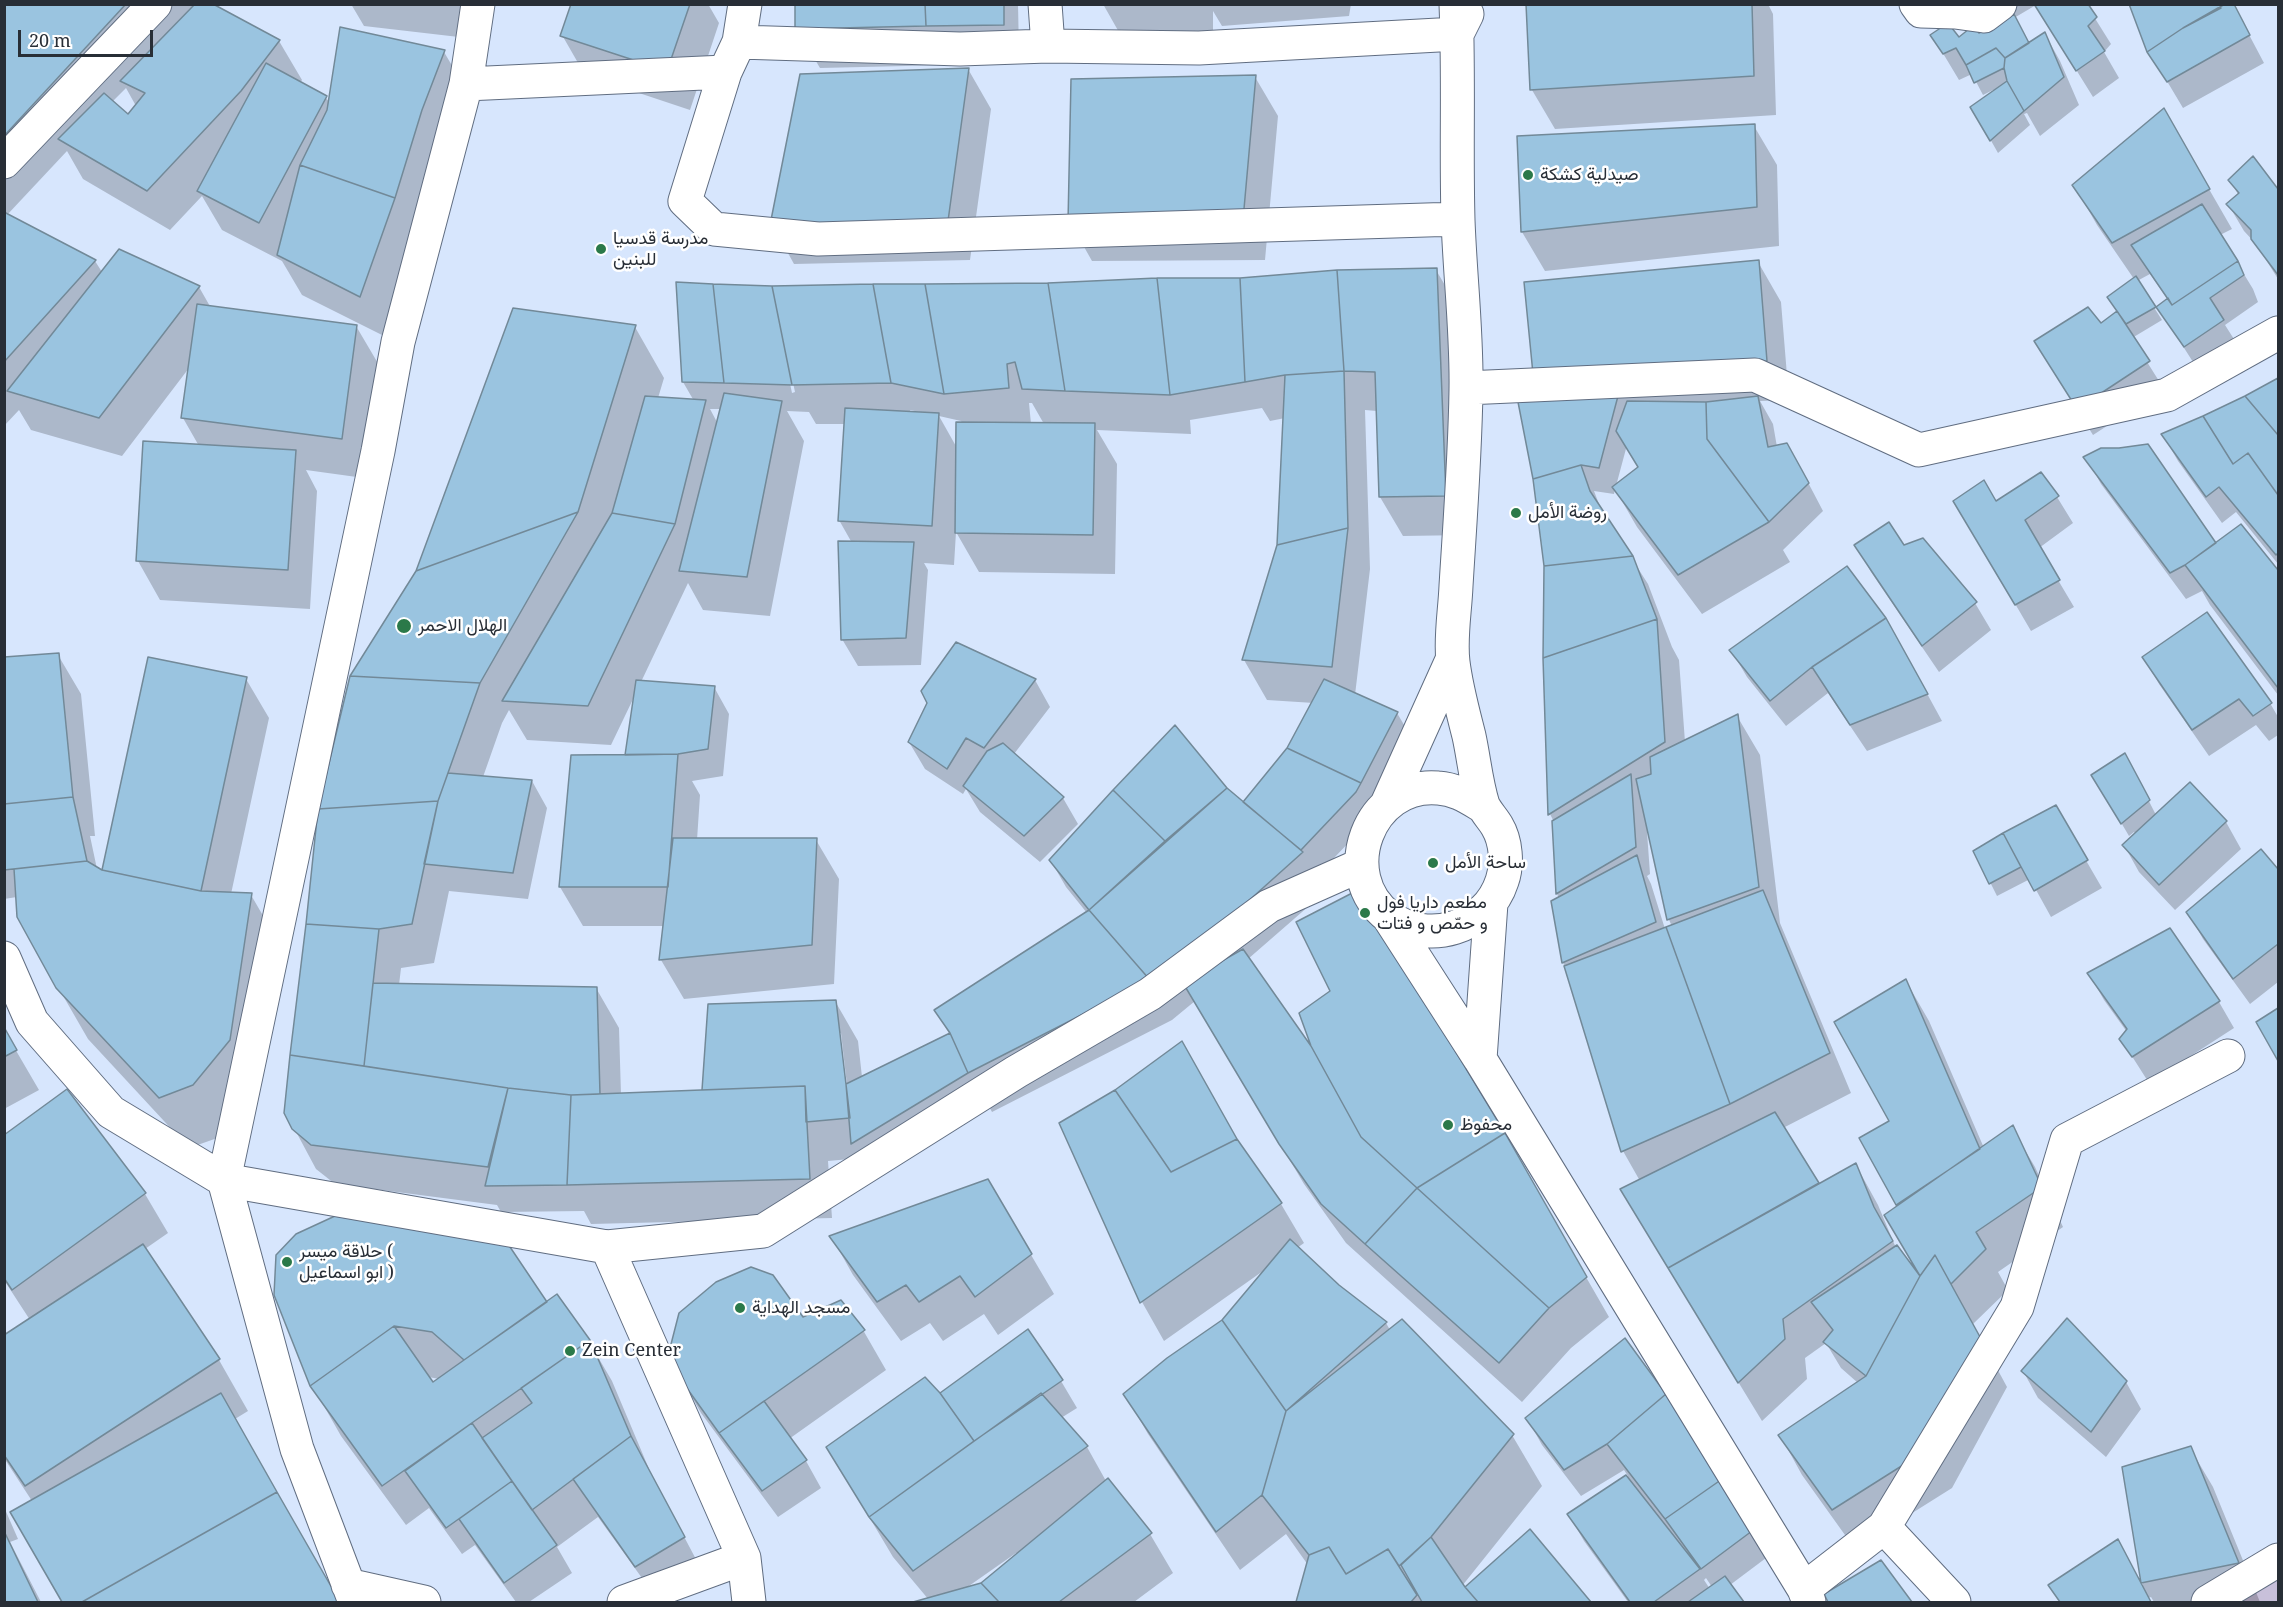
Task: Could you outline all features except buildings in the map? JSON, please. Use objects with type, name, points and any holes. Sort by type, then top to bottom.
[{"type":"street","points":[[4,162],[155,4]]},
{"type":"street","points":[[424,1602],[351,1594],[297,1449],[224,1180],[378,451],[398,342],[466,84],[478,4]]},
{"type":"street","points":[[745,4],[739,42],[724,72],[685,201],[714,229],[818,239],[1458,219]]},
{"type":"street","points":[[1046,4],[1048,46]]},
{"type":"street","points":[[739,42],[960,49],[1048,46],[1199,48],[1456,19],[1472,4]]},
{"type":"street","points":[[1917,4],[1921,12],[1955,12],[1984,16],[2000,4]]},
{"type":"street","points":[[1388,916],[1408,928],[1430,932],[1453,930],[1474,919],[1491,903],[1503,880],[1506,854],[1499,829],[1484,807],[1452,660],[1466,388],[1458,219],[1456,19]]},
{"type":"street","points":[[466,84],[724,72]]},
{"type":"street","points":[[1466,388],[1755,375],[1919,450],[2167,395],[2278,333]]},
{"type":"street","points":[[1452,660],[1387,804],[1367,832],[1363,843],[1361,866],[1366,885],[1374,902],[1388,916],[1480,1059],[1806,1596],[1884,1527],[2017,1306],[2067,1140],[2228,1056]]},
{"type":"street","points":[[1387,804],[1410,792],[1436,787],[1462,793],[1484,807]]},
{"type":"street","points":[[4,958],[32,1022],[111,1112],[224,1180],[607,1247],[763,1231],[1016,1072],[1150,994],[1269,906],[1361,866]]},
{"type":"street","points":[[1480,1059],[1491,903]]},
{"type":"street","points":[[607,1247],[744,1558],[749,1602]]},
{"type":"street","points":[[1884,1527],[1954,1602]]},
{"type":"street","points":[[624,1602],[744,1558]]},
{"type":"street","points":[[2208,1602],[2278,1560]]},
{"type":"shaded area","points":[[2278,1581],[2278,1602],[2221,1602],[2255,1585]]},
{"type":"place","name":"صيدلية كشكة","points":[[1528,175]]},
{"type":"place","name":"مدرسة قدسيا للبنين","points":[[601,249]]},
{"type":"place","name":"روضة الأمل","points":[[1516,513]]},
{"type":"place","name":"الهلال الاحمر","points":[[404,626]]},
{"type":"place","name":"ساحة الأمل","points":[[1433,863]]},
{"type":"place","name":"مطعم داريا فول و حمّص و فتات","points":[[1365,913]]},
{"type":"place","name":"محفوظ","points":[[1448,1125]]},
{"type":"place","name":"حلاقة ميسر ( ابو اسماعيل )","points":[[287,1262]]},
{"type":"place","name":"مسجد الهداية","points":[[740,1308]]},
{"type":"place","name":"Zein Center","points":[[570,1351]]}]
